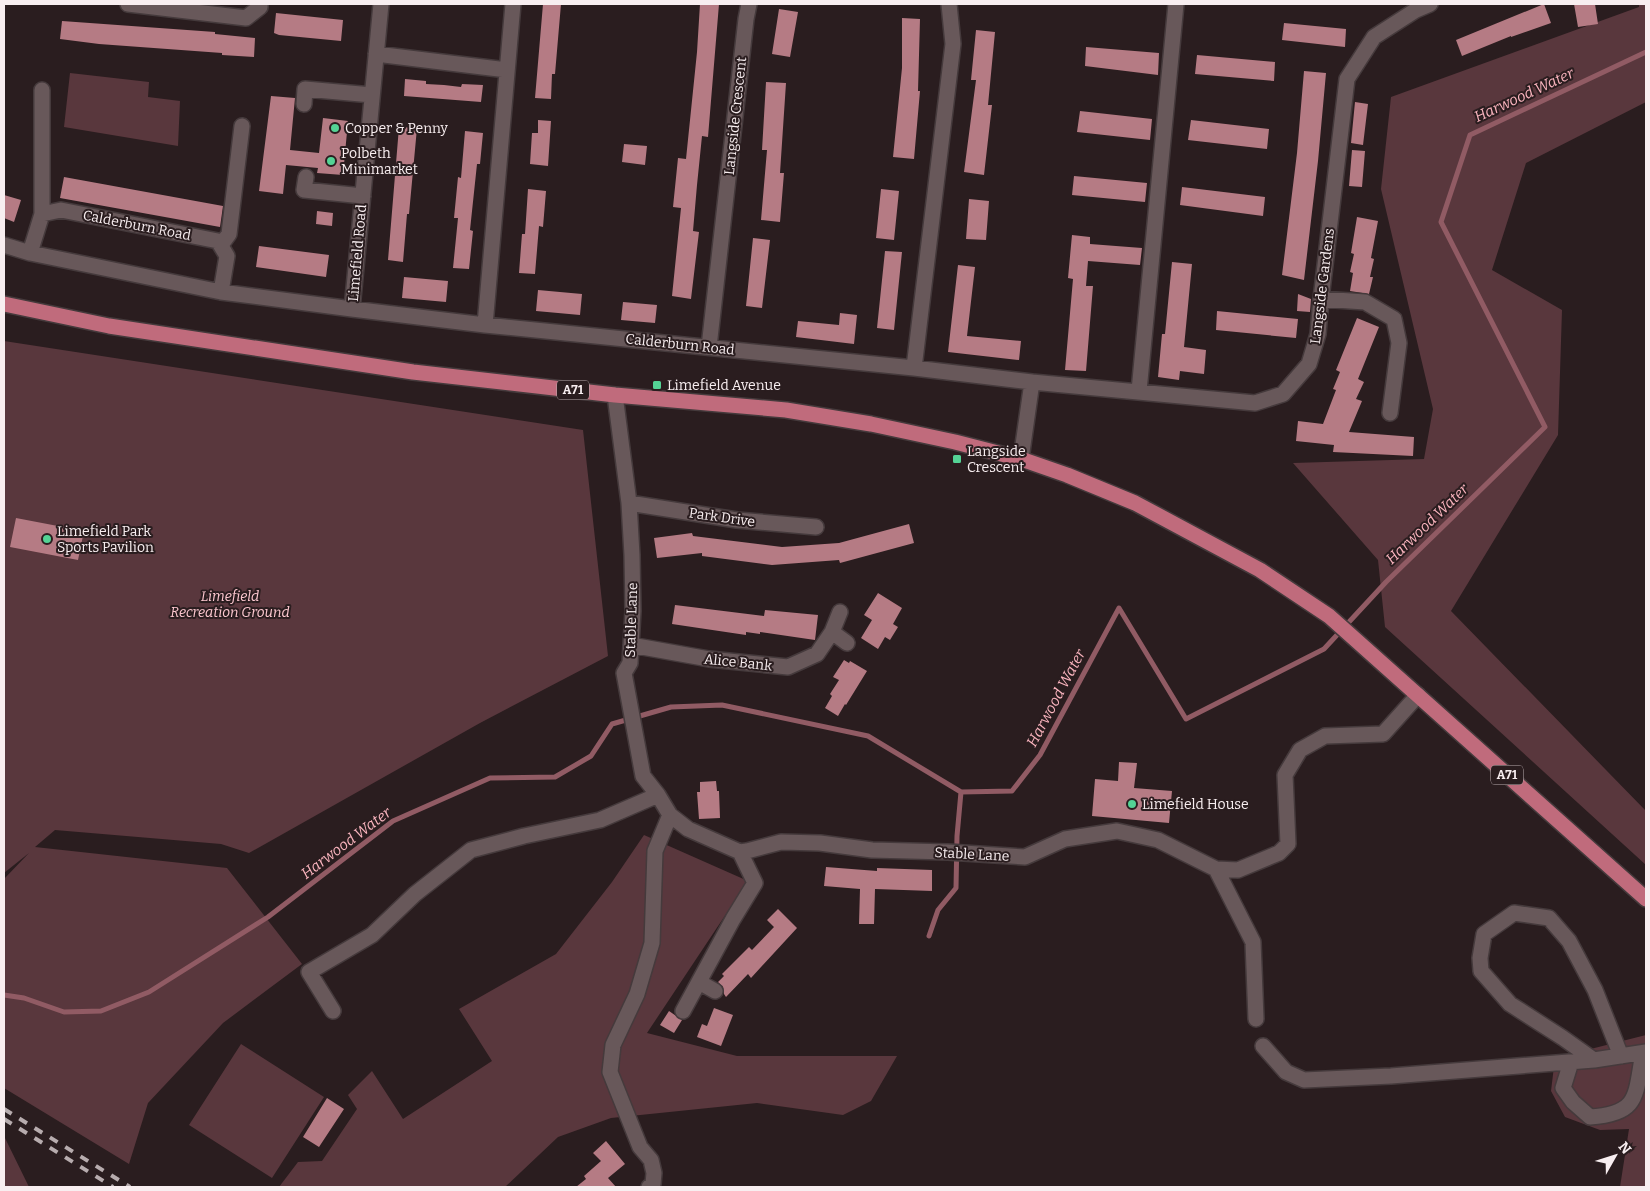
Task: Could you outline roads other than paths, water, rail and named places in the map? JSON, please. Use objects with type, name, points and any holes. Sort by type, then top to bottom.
[{"type":"main road","name":"A71","points":[[4,304],[109,326],[413,372],[615,395],[786,410],[890,428],[956,442],[1021,459],[1067,475],[1135,503],[1260,570],[1329,616],[1646,899]]},
{"type":"street","points":[[128,4],[246,18],[260,7],[260,4]]},
{"type":"street","name":"Limefield Road","points":[[352,309],[381,4]]},
{"type":"street","points":[[485,324],[513,4]]},
{"type":"street","name":"Langside Crescent","points":[[709,347],[749,4]]},
{"type":"street","points":[[914,368],[953,44],[949,4]]},
{"type":"street","points":[[1139,391],[1176,4]]},
{"type":"street","name":"Langside Gardens","points":[[1139,391],[1255,402],[1283,394],[1309,364],[1318,334],[1347,78],[1374,37],[1416,10],[1430,4]]},
{"type":"street","points":[[376,54],[507,70]]},
{"type":"street","points":[[304,104],[305,89],[372,95]]},
{"type":"street","points":[[30,253],[42,214],[42,90]]},
{"type":"street","points":[[221,292],[227,256],[221,245],[229,234],[242,126]]},
{"type":"street","name":"Limefield Road","points":[[306,177],[304,190],[363,196]]},
{"type":"street","name":"Calderburn Road","points":[[42,214],[61,210],[218,241],[221,245]]},
{"type":"street","name":"Calderburn Road","points":[[4,245],[30,253],[221,292],[352,309],[1032,382],[1139,391]]},
{"type":"street","points":[[1321,299],[1365,302],[1394,319],[1399,344],[1390,413]]},
{"type":"street","points":[[1021,459],[1032,382]]},
{"type":"street","name":"Stable Lane","points":[[615,395],[629,504],[633,601],[630,663],[624,673],[643,776],[658,795],[670,815],[688,828],[740,852],[747,852],[781,842],[820,843],[872,850],[1025,857],[1066,839],[1117,831],[1158,840],[1216,869]]},
{"type":"street","name":"Park Drive","points":[[629,504],[737,520],[816,527]]},
{"type":"street","name":"Alice Bank","points":[[631,645],[709,659],[788,667],[817,654],[832,632],[840,612]]},
{"type":"street","points":[[832,632],[847,643]]},
{"type":"street","points":[[1216,869],[1238,870],[1279,853],[1288,844],[1285,775],[1300,750],[1325,736],[1383,734],[1418,695]]},
{"type":"street","points":[[333,1011],[309,972],[372,935],[415,894],[470,850],[600,820],[658,795]]},
{"type":"street","points":[[653,1186],[654,1173],[651,1160],[640,1146],[610,1072],[613,1045],[637,994],[652,943],[654,851],[670,815]]},
{"type":"street","points":[[683,1011],[733,919],[755,883],[740,852]]},
{"type":"street","points":[[1216,869],[1254,942],[1256,1019]]},
{"type":"street","points":[[1594,1060],[1510,1004],[1481,971],[1480,958],[1484,934],[1514,913],[1549,918],[1569,941],[1595,990],[1621,1056]]},
{"type":"street","points":[[699,982],[715,991]]},
{"type":"street","points":[[1263,1046],[1286,1072],[1304,1080],[1391,1076],[1571,1062],[1644,1052],[1635,1097],[1622,1111],[1608,1116],[1590,1117],[1573,1102],[1563,1088],[1571,1062]]},
{"type":"waterway","name":"Harwood Water","points":[[4,995],[24,998],[64,1012],[101,1011],[149,992],[268,917],[393,821],[490,778],[555,777],[591,756],[612,724],[671,707],[722,705],[868,736],[961,792],[1012,791],[1040,755],[1119,608],[1186,719],[1324,649],[1386,582],[1545,427],[1441,222],[1470,135],[1646,52]]},
{"type":"waterway","points":[[929,936],[938,910],[956,888],[957,836],[961,792]]},
{"type":"railway","points":[[4,1109],[130,1187]]},
{"type":"railway","points":[[4,1119],[113,1187]]},
{"type":"place","name":"Copper & Penny","points":[[335,128]]},
{"type":"place","name":"Polbeth Minimarket","points":[[331,161]]},
{"type":"place","name":"Limefield Avenue","points":[[657,385]]},
{"type":"place","name":"Langside Crescent","points":[[957,459]]},
{"type":"place","name":"Limefield Park Sports Pavilion","points":[[47,539]]},
{"type":"place","name":"Limefield House","points":[[1132,804]]},
{"type":"park label","name":"Limefield Recreation Ground","points":[[230,604]]}]
